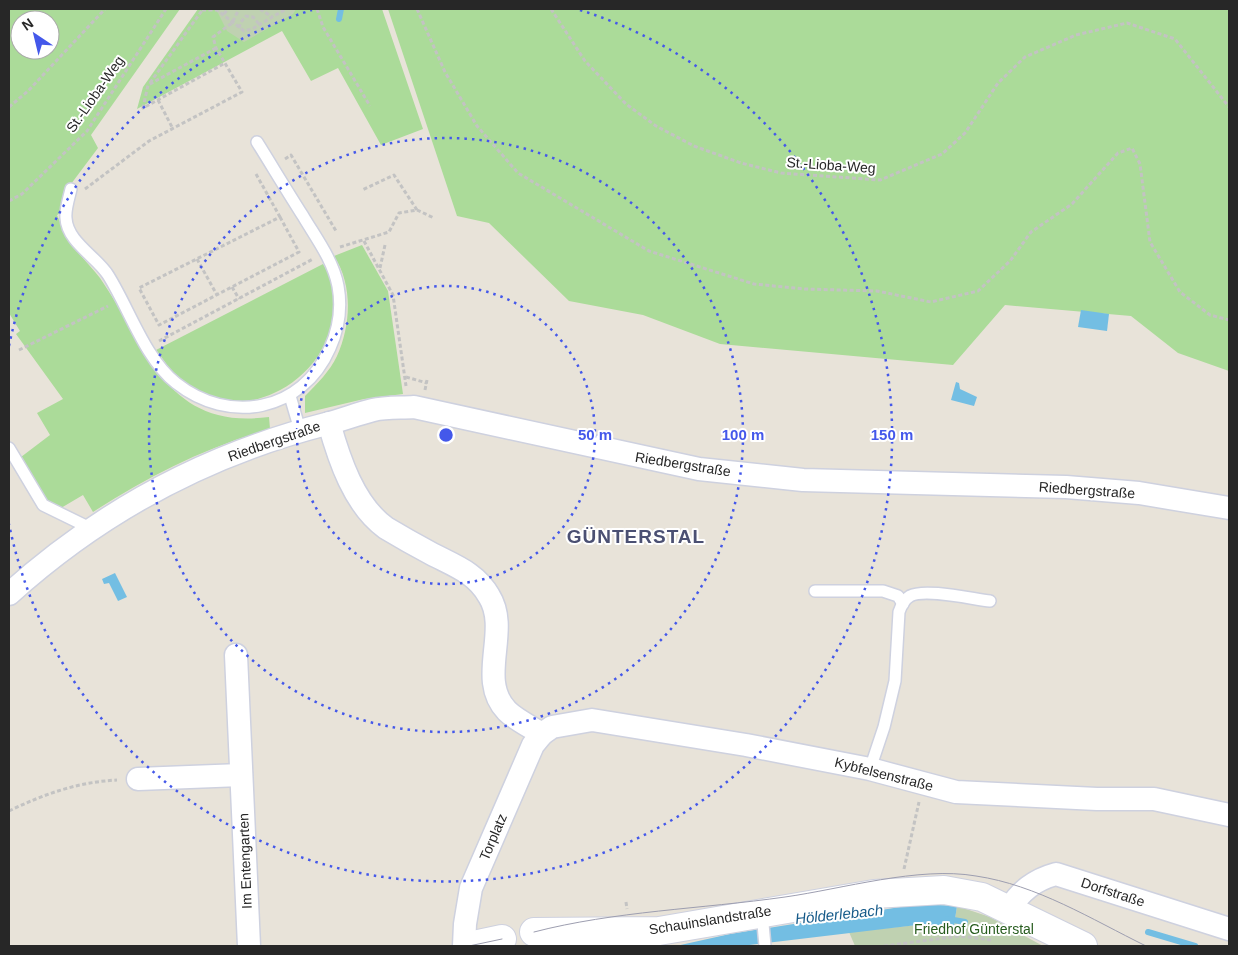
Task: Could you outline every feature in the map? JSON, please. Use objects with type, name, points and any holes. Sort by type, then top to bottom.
[{"type":"main road","name":"Schauinslandstraße","points":[[534,932],[600,939],[762,918],[904,891],[944,890],[982,897],[1083,946]]},
{"type":"street","name":"Riedbergstraße","points":[[9,594],[46,561],[90,528],[189,473],[300,430],[375,410],[414,407],[699,469],[803,480],[1066,487],[1139,493],[1229,508]]},
{"type":"street","points":[[329,423],[338,455],[353,485],[371,514],[386,527],[474,576],[490,596],[497,615],[494,681],[496,696],[508,712],[542,734]]},
{"type":"street","name":"Im Entengarten","points":[[236,655],[249,946]]},
{"type":"street","name":"Kybfelsenstraße","points":[[542,734],[552,727],[592,720],[746,745],[870,769],[956,792],[1097,799],[1154,799],[1229,815]]},
{"type":"street","name":"Torplatz","points":[[479,944],[465,924],[471,888],[523,766],[533,745],[542,734]]},
{"type":"street","points":[[138,779],[241,775]]},
{"type":"street","name":"Dorfstraße","points":[[1009,909],[1026,888],[1041,878],[1056,874],[1229,929]]},
{"type":"lane","points":[[74,191],[66,219],[73,235],[107,273],[148,348],[175,383],[203,400],[245,408],[264,406],[290,396],[311,379],[325,360],[336,336],[341,312],[338,285],[326,252],[257,142]]},
{"type":"lane","points":[[290,396],[300,430]]},
{"type":"lane","points":[[9,448],[44,505],[90,528]]},
{"type":"lane","points":[[815,591],[883,591],[898,596],[902,604]]},
{"type":"lane","points":[[870,769],[884,726],[895,680],[899,612],[902,604],[910,596],[922,593],[990,601]]},
{"type":"lane","points":[[762,918],[765,946]]},
{"type":"path","points":[[9,107],[28,91],[105,9]]},
{"type":"path","name":"St.-Lioba-Weg","points":[[9,202],[22,194],[87,131],[166,9]]},
{"type":"path","points":[[225,64],[143,108],[148,85],[202,10],[218,9],[232,23],[244,31],[252,29],[272,17],[279,10],[286,9]]},
{"type":"path","points":[[224,14],[228,9]]},
{"type":"path","points":[[74,191],[149,141],[242,92],[216,48],[213,37],[232,23],[239,9]]},
{"type":"path","points":[[260,9],[272,17]]},
{"type":"path","points":[[317,9],[323,27],[370,106]]},
{"type":"path","points":[[417,9],[445,72],[477,126],[518,173],[649,251],[754,284],[805,289],[877,291],[932,302],[978,291],[1010,260],[1032,232],[1072,204],[1118,153],[1132,148],[1140,164],[1150,242],[1180,292],[1210,315],[1229,320]]},
{"type":"path","name":"St.-Lioba-Weg","points":[[551,9],[585,61],[626,104],[656,126],[694,146],[741,164],[781,173],[880,180],[942,154],[965,134],[998,83],[1025,57],[1076,35],[1127,23],[1175,39],[1229,107]]},
{"type":"path","points":[[239,28],[246,16],[253,17],[259,24]]},
{"type":"path","points":[[148,85],[216,48]]},
{"type":"path","points":[[158,100],[173,129]]},
{"type":"path","points":[[273,168],[291,155],[336,231]]},
{"type":"path","points":[[254,170],[280,217],[299,252],[159,325],[139,288],[280,217]]},
{"type":"path","points":[[362,190],[394,175],[417,210],[434,218]]},
{"type":"path","points":[[334,241],[339,247],[389,232],[399,213],[417,210]]},
{"type":"path","points":[[364,240],[393,294],[406,390]]},
{"type":"path","points":[[380,268],[384,245]]},
{"type":"path","points":[[148,348],[326,252]]},
{"type":"path","points":[[197,259],[217,295]]},
{"type":"path","points":[[232,286],[240,299]]},
{"type":"path","points":[[19,350],[122,299]]},
{"type":"path","points":[[154,334],[158,341]]},
{"type":"path","points":[[405,377],[427,381],[425,392]]},
{"type":"path","points":[[9,811],[35,798],[76,785],[138,779]]},
{"type":"path","points":[[904,891],[904,866],[919,802]]},
{"type":"path","points":[[884,946],[959,936],[992,940]]},
{"type":"green space","points":[[9,9],[180,9],[91,135],[98,148],[71,184],[66,210],[57,215],[71,243],[100,278],[147,356],[163,378],[182,397],[205,411],[234,418],[269,417],[270,429],[223,444],[178,464],[135,486],[93,512],[83,495],[61,508],[46,502],[21,457],[50,435],[37,413],[63,399],[16,334],[20,331],[9,313]]},
{"type":"green space","points":[[198,9],[382,9],[423,129],[381,145],[338,68],[311,81],[282,31],[137,109],[143,87]]},
{"type":"green space","points":[[216,9],[296,9],[293,14],[244,42],[227,31]]},
{"type":"green space","points":[[388,9],[1229,9],[1229,371],[1178,353],[1131,316],[1005,305],[953,365],[720,344],[643,315],[569,301],[489,223],[457,216]]},
{"type":"green space","points":[[362,245],[388,291],[403,394],[364,399],[305,413],[305,396],[331,367],[342,344],[345,331],[348,305],[347,292],[340,267],[334,256]]},
{"type":"green space","points":[[323,264],[332,282],[335,301],[334,320],[328,339],[306,371],[274,393],[262,398],[241,402],[210,395],[182,382],[156,350]]},
{"type":"green space","name":"Friedhof Günterstal","points":[[957,906],[990,917],[1043,946],[855,946],[849,932],[917,925],[954,926]]},
{"type":"water","points":[[1081,310],[1109,314],[1107,331],[1078,327]]},
{"type":"water","points":[[956,382],[959,383],[960,389],[977,397],[974,406],[951,400]]},
{"type":"water","points":[[115,573],[127,597],[118,601],[109,583],[104,584],[102,579]]},
{"type":"water","points":[[919,904],[957,906],[954,926],[917,925],[741,946],[676,946],[730,934]]},
{"type":"waterway","points":[[339,19],[341,9]]},
{"type":"waterway","name":"Hölderlebach","points":[[948,919],[965,922]]},
{"type":"waterway","name":"Hölderlebach","points":[[1148,932],[1195,946]]},
{"type":"tram line","points":[[534,932],[596,919],[785,897],[906,876],[954,874],[999,880],[1021,887],[1063,904],[1146,946]]},
{"type":"tram line","points":[[469,946],[502,939]]},
{"type":"district","name":"GÜNTERSTAL","points":[[636,536]]}]
